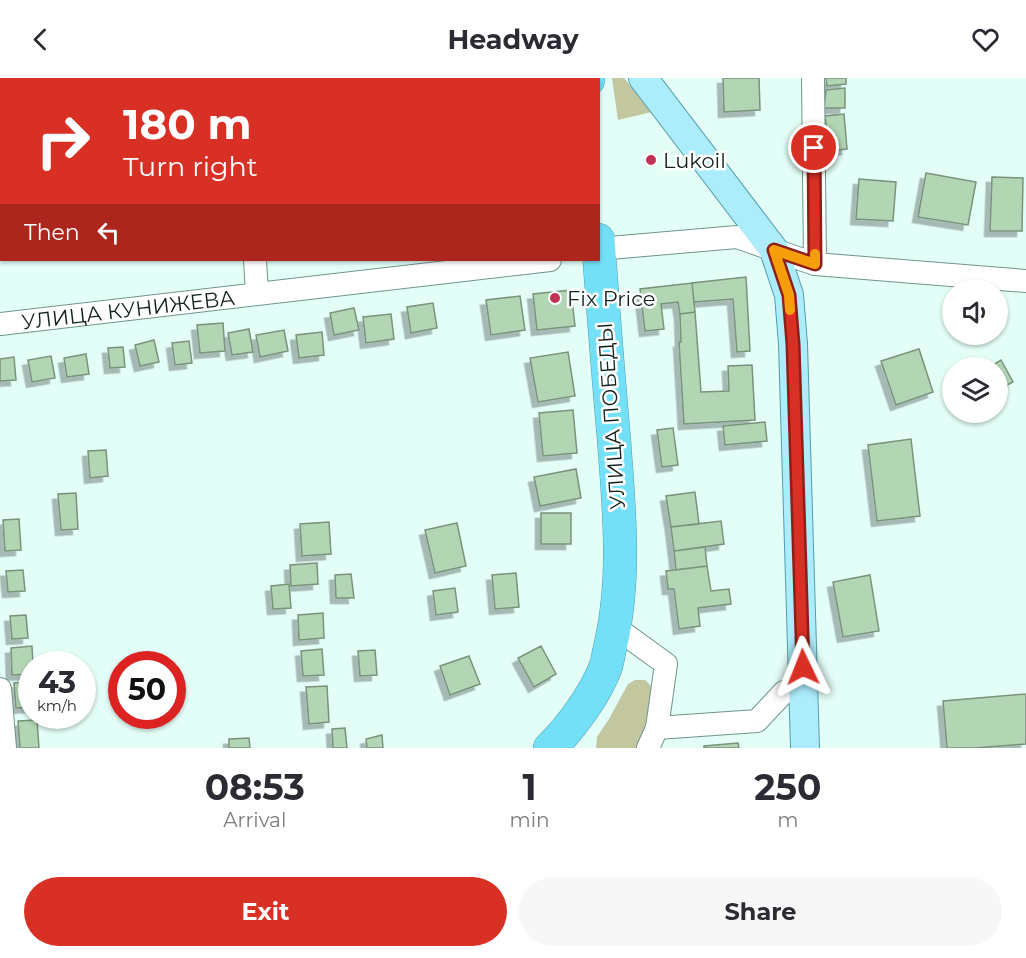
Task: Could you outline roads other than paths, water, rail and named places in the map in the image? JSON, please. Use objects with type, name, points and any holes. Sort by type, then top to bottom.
[{"type":"highway","name":"УЛИЦА ПОБЕДЫ","points":[[550,748],[588,702],[606,666],[615,627],[619,592],[618,492],[600,261]]},
{"type":"main road","points":[[653,83],[774,250],[789,295],[793,344],[805,748]]},
{"type":"street","points":[[813,78],[815,264]]},
{"type":"street","points":[[600,249],[737,237],[815,264],[1026,281]]},
{"type":"street","name":"УЛИЦА КУНИЖЕВА","points":[[255,261],[257,294]]},
{"type":"street","name":"УЛИЦА КУНИЖЕВА","points":[[0,324],[541,261]]},
{"type":"street","points":[[615,627],[666,664],[652,738],[757,721],[784,692],[804,690]]},
{"type":"street","points":[[0,689],[5,748]]},
{"type":"place","name":"Lukoil","points":[[651,160]]},
{"type":"place","name":"Fix Price","points":[[555,298]]}]
